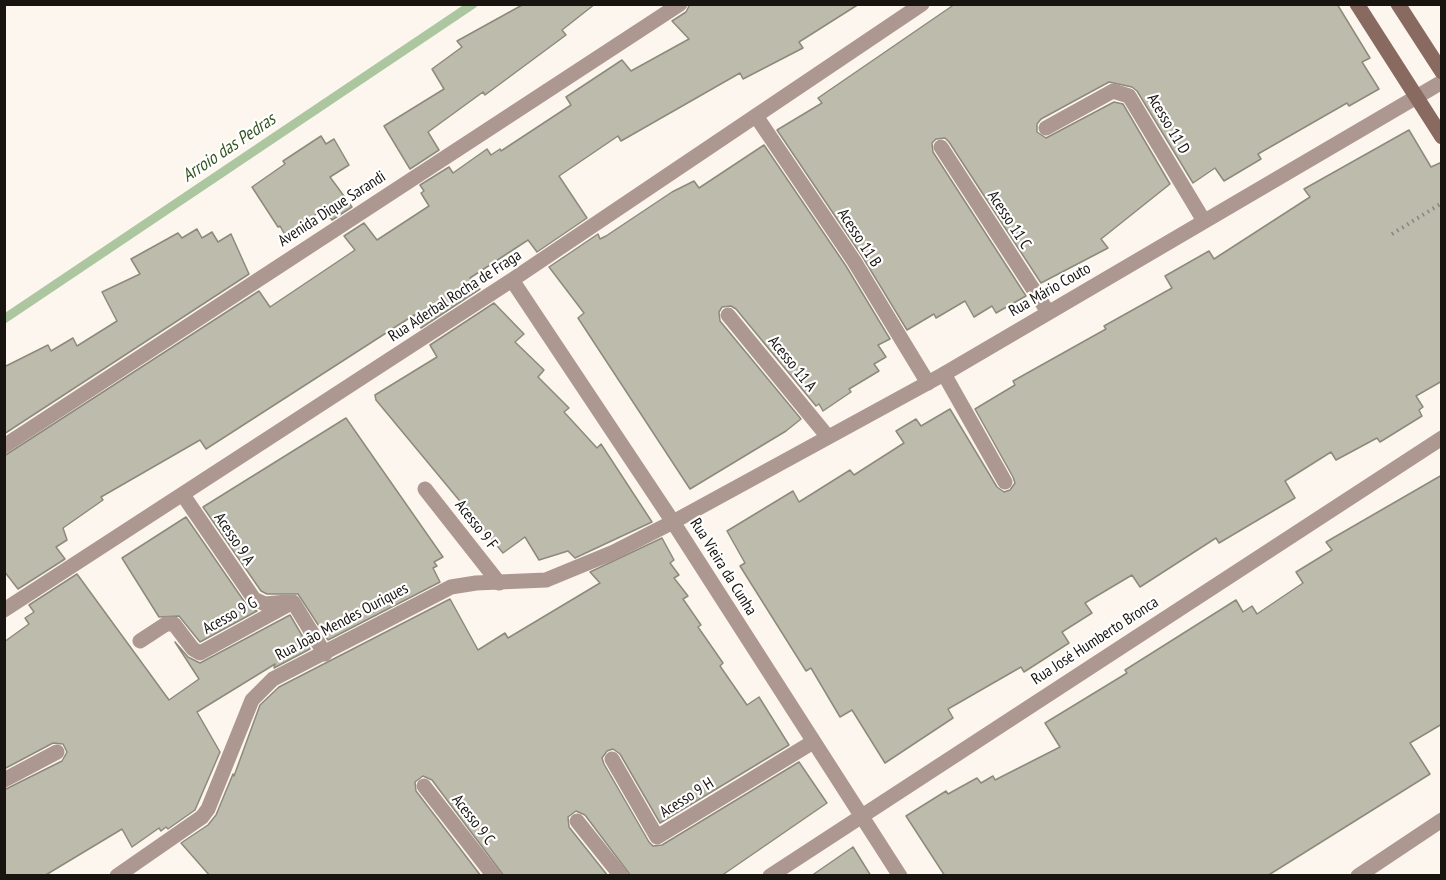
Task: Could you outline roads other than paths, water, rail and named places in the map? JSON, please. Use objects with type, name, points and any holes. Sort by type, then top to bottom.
[{"type":"street","name":"Avenida Dique Sarandi","points":[[4,446],[680,4]]},
{"type":"street","name":"Rua Aderbal Rocha de Fraga","points":[[4,610],[512,280],[922,4]]},
{"type":"street","points":[[1357,4],[1442,137]]},
{"type":"street","points":[[1398,4],[1442,72]]},
{"type":"street","name":"Rua Mário Couto","points":[[673,522],[944,374],[1417,99],[1442,82]]},
{"type":"street","name":"Acesso 11 D","points":[[1046,128],[1113,91],[1129,96],[1204,221]]},
{"type":"street","name":"Acesso 11 B","points":[[756,116],[854,261],[928,383]]},
{"type":"street","name":"Acesso 11 C","points":[[941,147],[1048,312]]},
{"type":"street","name":"Rua Vieira da Cunha","points":[[512,280],[673,522],[900,876]]},
{"type":"street","name":"Acesso 11 A","points":[[728,315],[828,436]]},
{"type":"street","points":[[944,374],[1005,482]]},
{"type":"street","name":"Rua José Humberto Bronca","points":[[770,876],[1442,438]]},
{"type":"street","name":"Acesso 9 F","points":[[425,489],[499,583]]},
{"type":"street","name":"Acesso 9 A","points":[[183,495],[254,599],[265,604],[293,602]]},
{"type":"street","name":"Rua João Mendes Ouriques","points":[[117,876],[202,817],[208,809],[252,700],[273,679],[325,654],[424,598],[451,587],[546,580],[614,552],[673,522]]},
{"type":"street","points":[[293,602],[325,654]]},
{"type":"street","name":"Acesso 9 G","points":[[140,641],[166,624],[174,624],[193,649],[200,653],[293,602]]},
{"type":"street","name":"Acesso 9 H","points":[[612,759],[657,837],[813,742]]},
{"type":"street","points":[[4,780],[57,752]]},
{"type":"street","name":"Acesso 9 C","points":[[424,786],[494,876]]},
{"type":"street","points":[[1358,876],[1442,820]]},
{"type":"street","points":[[577,821],[621,876]]},
{"type":"waterway","name":"Arroio das Pedras","points":[[4,319],[473,4]]}]
